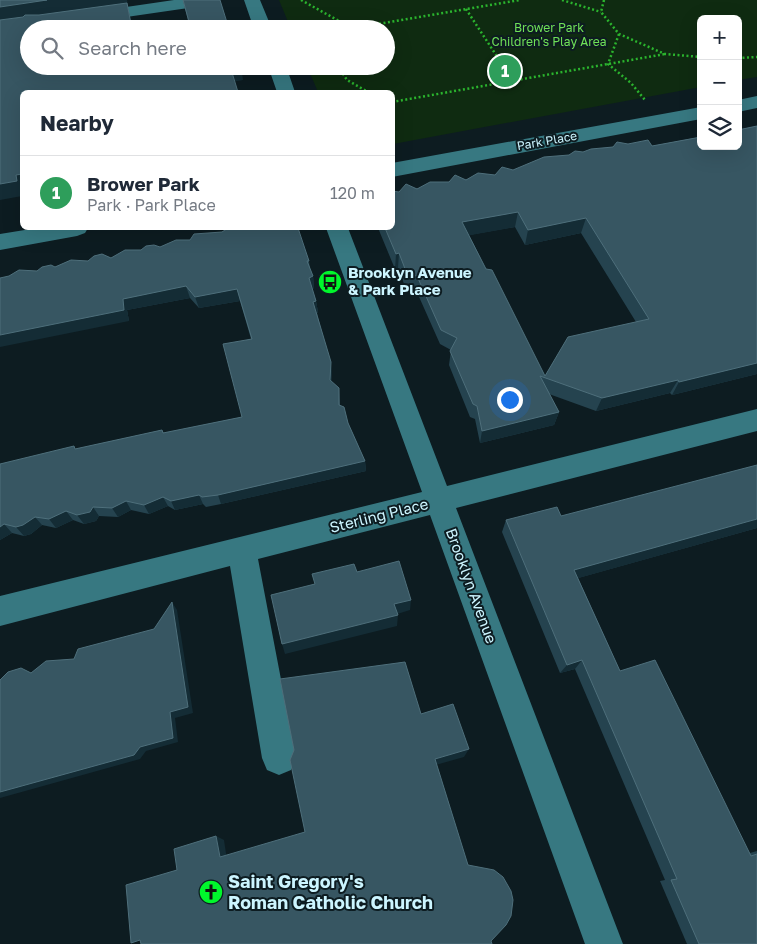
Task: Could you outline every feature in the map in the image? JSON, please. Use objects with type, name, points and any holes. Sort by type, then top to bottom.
[{"type":"street","points":[[76,19],[209,0]]},
{"type":"street","points":[[252,0],[260,20]]},
{"type":"street","points":[[280,75],[285,90]]},
{"type":"street","points":[[742,105],[757,102]]},
{"type":"street","name":"Park Place","points":[[395,169],[697,114]]},
{"type":"street","points":[[0,242],[66,230]]},
{"type":"street","name":"Brooklyn Avenue","points":[[338,230],[604,944]]},
{"type":"street","name":"Sterling Place","points":[[0,612],[757,420]]},
{"type":"street","points":[[242,550],[279,758]]},
{"type":"path","points":[[301,0],[335,20]]},
{"type":"path","points":[[395,21],[520,0]]},
{"type":"path","points":[[562,0],[601,12],[619,34],[665,54]]},
{"type":"path","points":[[601,12],[604,0]]},
{"type":"path","points":[[466,9],[513,80]]},
{"type":"path","points":[[608,64],[619,34]]},
{"type":"path","points":[[395,101],[665,54],[697,57]]},
{"type":"path","points":[[742,58],[757,57]]},
{"type":"path","points":[[608,64],[631,83],[661,120]]},
{"type":"path","points":[[344,75],[347,80],[364,90]]},
{"type":"green space","name":"Brower Park Children's Play Area","points":[[279,0],[757,0],[757,77],[742,79],[742,15],[697,15],[697,88],[395,144],[395,90],[317,90],[311,75],[395,75],[395,20],[287,20]]},
{"type":"building","points":[[0,0],[47,0],[0,7]]},
{"type":"building","points":[[183,0],[220,0],[226,20],[189,20]]},
{"type":"building","points":[[127,3],[130,20],[20,20],[20,75],[233,75],[237,90],[20,90],[20,174],[16,175],[17,181],[0,184],[0,20],[23,17],[25,15],[39,15]]},
{"type":"building","points":[[757,126],[757,363],[602,398],[540,376],[559,412],[482,431],[477,406],[473,404],[450,351],[457,338],[441,330],[417,276],[407,274],[399,253],[396,254],[386,230],[395,230],[395,191],[399,192],[406,184],[417,189],[430,182],[449,182],[455,175],[466,180],[478,173],[495,175],[502,167],[513,170],[544,157],[569,155],[575,151],[583,152],[591,149],[613,147],[617,142],[628,144],[648,140],[652,146],[697,138],[697,150],[742,150],[742,129]],"holes":[[[518,212],[528,230],[586,218],[649,319],[568,337],[545,376],[492,270],[486,269],[462,222]]]},
{"type":"building","points":[[225,230],[299,230],[313,276],[309,278],[316,301],[313,302],[331,362],[330,380],[339,388],[339,405],[344,407],[348,423],[365,461],[218,495],[202,497],[199,495],[171,501],[163,497],[144,505],[126,501],[112,508],[93,507],[90,512],[77,515],[66,511],[49,519],[35,517],[16,527],[4,524],[0,527],[0,464],[74,446],[75,449],[162,430],[163,433],[242,417],[223,344],[252,339],[237,289],[195,297],[186,286],[123,299],[124,310],[0,335],[0,278],[9,276],[19,270],[37,271],[42,267],[51,265],[55,267],[71,260],[88,261],[94,256],[102,254],[111,258],[125,250],[141,250],[146,246],[154,245],[160,247],[176,240],[190,240],[194,234],[222,232]]},
{"type":"building","points":[[757,465],[757,519],[574,570],[620,671],[655,660],[751,856],[757,854],[757,944],[699,944],[671,880],[677,879],[582,660],[567,665],[506,520],[557,507],[561,516]]},
{"type":"building","points":[[399,561],[411,600],[394,604],[398,615],[282,644],[271,595],[315,584],[312,574],[354,564],[357,572]]},
{"type":"building","points":[[172,602],[188,707],[170,712],[173,738],[140,747],[134,755],[0,792],[0,680],[8,672],[21,668],[31,673],[46,661],[74,659],[78,649],[154,629]]},
{"type":"building","points":[[405,662],[421,714],[453,704],[469,749],[435,759],[468,865],[494,870],[503,877],[511,891],[513,900],[511,916],[506,925],[491,941],[492,944],[141,944],[140,940],[131,943],[126,885],[177,870],[174,849],[216,836],[220,857],[305,832],[290,760],[294,750],[280,679]]},
{"type":"place","name":"Brower Park","points":[[505,71]]},
{"type":"place","name":"Brooklyn Avenue & Park Place","points":[[330,282]]},
{"type":"place","name":"Saint Gregory's Roman Catholic Church","points":[[211,892]]}]
